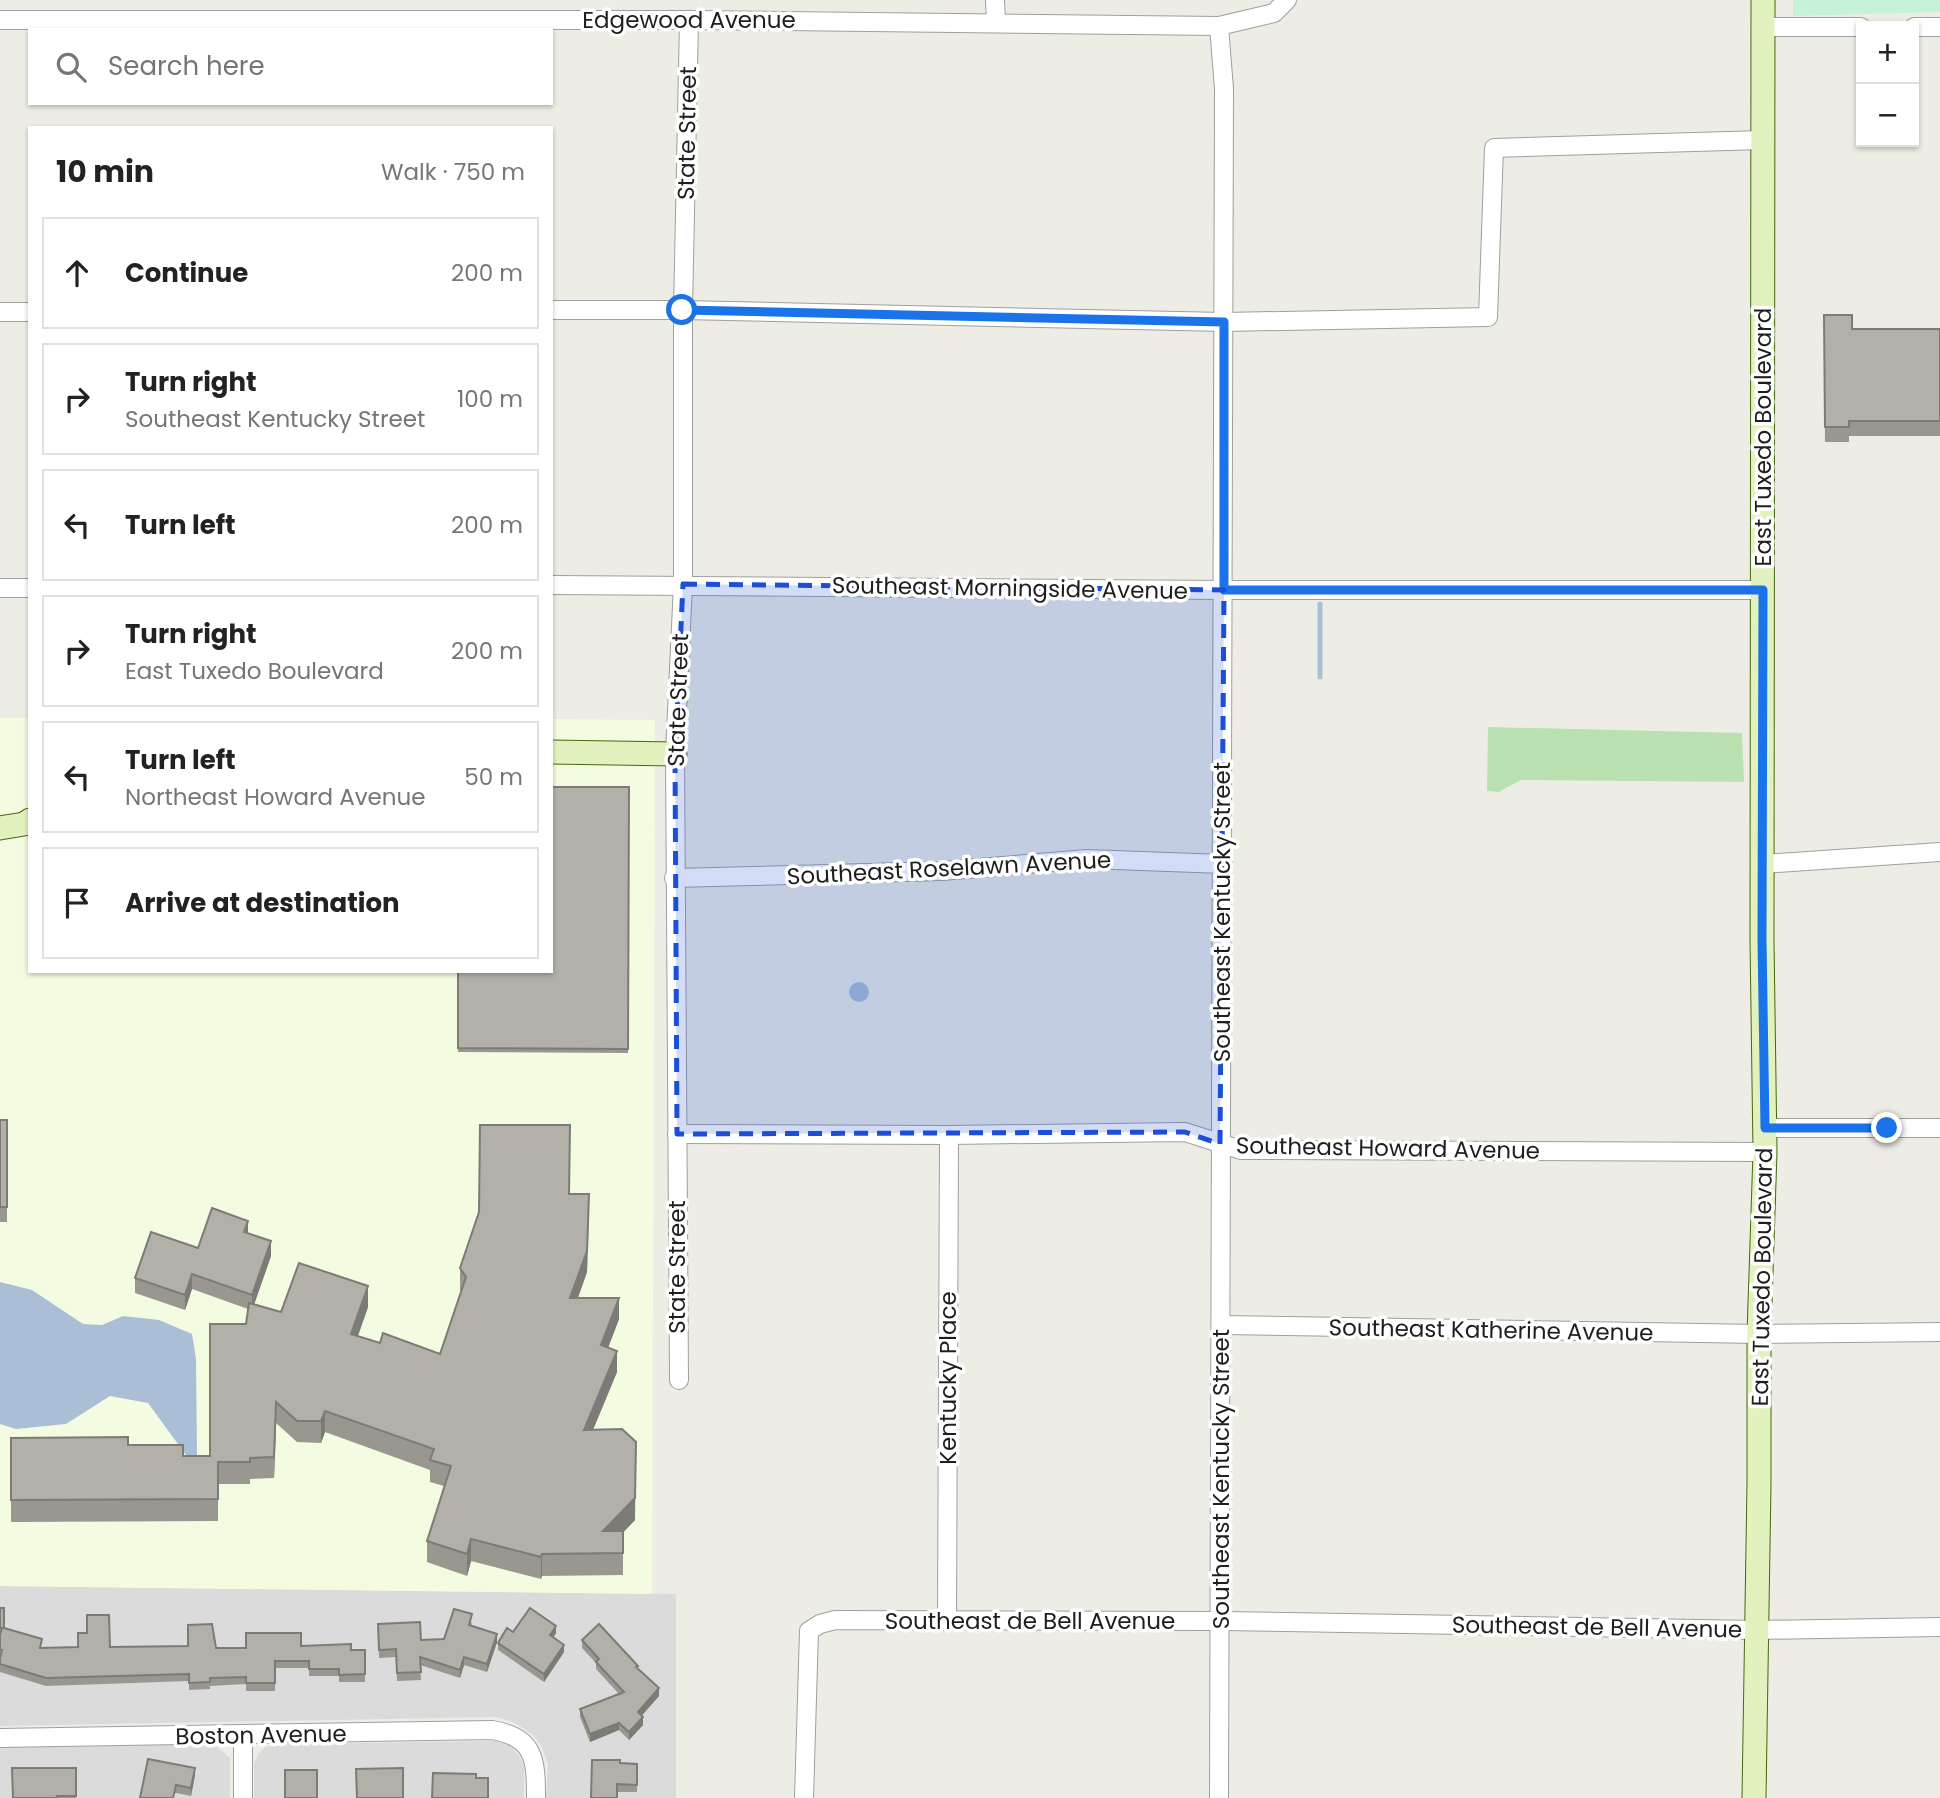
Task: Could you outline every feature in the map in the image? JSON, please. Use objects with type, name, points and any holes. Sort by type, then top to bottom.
[{"type":"main road","name":"East Tuxedo Boulevard","points":[[1754,1798],[1759,1334],[1765,1152],[1763,0]]},
{"type":"main road","points":[[553,752],[675,754]]},
{"type":"main road","points":[[0,828],[28,821]]},
{"type":"street","points":[[995,0],[996,23]]},
{"type":"street","name":"Edgewood Avenue","points":[[0,20],[689,20],[1219,26],[1274,13],[1287,0]]},
{"type":"street","name":"State Street","points":[[679,1380],[674,878],[675,754],[682,584],[682,310],[689,20]]},
{"type":"street","name":"Southeast Kentucky Street","points":[[1219,26],[1224,89],[1219,1798]]},
{"type":"street","points":[[1762,27],[1856,27]]},
{"type":"street","points":[[1919,27],[1940,27]]},
{"type":"street","points":[[553,310],[682,310],[1224,322],[1488,317],[1494,148],[1762,140]]},
{"type":"street","points":[[0,312],[28,312]]},
{"type":"street","name":"Southeast Morningside Avenue","points":[[553,585],[1224,590],[1763,590]]},
{"type":"street","points":[[0,588],[28,588]]},
{"type":"street","points":[[1763,864],[1940,852]]},
{"type":"street","name":"Southeast Roselawn Avenue","points":[[674,878],[942,871],[1087,859],[1223,864]]},
{"type":"street","points":[[1765,1128],[1940,1128]]},
{"type":"street","name":"Southeast Howard Avenue","points":[[677,1134],[1185,1132],[1241,1150],[1765,1152]]},
{"type":"street","name":"Kentucky Place","points":[[947,1622],[949,1135]]},
{"type":"street","name":"Southeast Katherine Avenue","points":[[1222,1325],[1759,1334],[1940,1332]]},
{"type":"street","name":"Southeast de Bell Avenue","points":[[815,1798],[804,1798],[809,1631],[820,1624],[835,1620],[1221,1621],[1757,1630],[1940,1627]]},
{"type":"street","name":"Boston Avenue","points":[[0,1738],[492,1730],[506,1732],[521,1739],[531,1752],[536,1770],[536,1798]]},
{"type":"street","points":[[243,1735],[243,1798]]},
{"type":"highlighted area","points":[[683,584],[1224,590],[1220,1144],[1185,1132],[677,1134],[675,754]]},
{"type":"shaded area","points":[[1793,0],[1940,0],[1940,12],[1793,16]]},
{"type":"shaded area","points":[[0,718],[28,718],[28,973],[553,973],[553,719],[655,720],[652,1594],[0,1586]]},
{"type":"shaded area","points":[[0,1586],[676,1594],[676,1798],[546,1798],[548,1764],[541,1745],[532,1734],[515,1723],[496,1717],[0,1726]]},
{"type":"shaded area","points":[[497,1741],[508,1744],[520,1757],[524,1767],[524,1798],[254,1798],[254,1765],[258,1754],[265,1747],[283,1744]]},
{"type":"shaded area","points":[[214,1744],[230,1758],[230,1798],[0,1798],[0,1748]]},
{"type":"green space","points":[[1488,727],[1742,733],[1744,782],[1521,780],[1499,792],[1487,791]]},
{"type":"water","points":[[859,982],[866,985],[869,992],[866,999],[859,1002],[852,999],[849,992],[852,985]]},
{"type":"water","points":[[0,1282],[32,1290],[83,1324],[102,1325],[123,1316],[159,1320],[192,1334],[196,1359],[197,1455],[186,1455],[148,1403],[110,1396],[66,1424],[16,1429],[0,1424]]},
{"type":"building","points":[[1824,315],[1852,315],[1852,329],[1940,329],[1940,421],[1849,421],[1849,427],[1825,427]]},
{"type":"building","points":[[553,787],[629,787],[628,1049],[458,1048],[458,973],[553,973]]},
{"type":"building","points":[[0,1120],[7,1120],[7,1207],[0,1207]]},
{"type":"building","points":[[480,1125],[570,1125],[569,1194],[589,1194],[587,1251],[570,1298],[619,1298],[601,1345],[617,1351],[584,1430],[622,1429],[636,1442],[635,1498],[603,1531],[623,1531],[623,1553],[542,1554],[541,1557],[471,1539],[467,1554],[427,1541],[451,1466],[430,1460],[434,1449],[325,1411],[321,1421],[297,1421],[276,1402],[274,1457],[250,1458],[250,1462],[218,1462],[218,1499],[11,1500],[11,1438],[128,1437],[128,1445],[183,1445],[183,1456],[210,1456],[210,1324],[246,1324],[249,1303],[281,1312],[299,1263],[368,1286],[351,1334],[380,1343],[383,1333],[440,1354],[466,1277],[460,1268],[479,1212]]},
{"type":"building","points":[[212,1208],[248,1221],[244,1232],[271,1241],[252,1295],[192,1274],[185,1295],[135,1278],[151,1232],[198,1248]]},
{"type":"building","points":[[0,1608],[4,1608],[4,1628],[42,1639],[40,1648],[78,1647],[78,1633],[87,1633],[87,1615],[109,1615],[110,1647],[188,1646],[188,1625],[212,1624],[216,1648],[246,1648],[246,1633],[301,1633],[301,1646],[351,1644],[351,1650],[365,1650],[365,1674],[339,1675],[339,1669],[309,1669],[309,1661],[275,1661],[275,1683],[246,1683],[246,1677],[210,1678],[210,1682],[189,1683],[189,1674],[46,1678],[0,1664]]},
{"type":"building","points":[[530,1608],[556,1626],[550,1635],[564,1645],[544,1674],[498,1643],[507,1628],[513,1632]]},
{"type":"building","points":[[454,1609],[472,1614],[469,1625],[497,1634],[487,1664],[464,1657],[460,1670],[420,1657],[421,1672],[397,1673],[396,1649],[379,1650],[378,1624],[420,1622],[421,1640],[444,1639]]},
{"type":"building","points":[[599,1624],[638,1666],[636,1667],[659,1688],[638,1712],[643,1717],[629,1732],[619,1723],[590,1734],[580,1709],[624,1692],[596,1662],[599,1659],[582,1640]]},
{"type":"building","points":[[148,1759],[195,1768],[191,1788],[176,1785],[173,1798],[140,1798]]},
{"type":"building","points":[[592,1760],[620,1760],[620,1763],[637,1764],[637,1785],[617,1784],[617,1798],[591,1798]]},
{"type":"building","points":[[12,1768],[76,1768],[76,1796],[13,1798]]},
{"type":"building","points":[[403,1768],[403,1798],[357,1798],[356,1769]]},
{"type":"building","points":[[285,1770],[317,1770],[317,1798],[285,1798]]},
{"type":"building","points":[[433,1773],[476,1774],[476,1778],[488,1778],[488,1798],[432,1798]]},
{"type":"waterway","points":[[1320,604],[1320,677]]},
{"type":"route","points":[[682,310],[1224,322],[1224,590],[1763,590],[1762,940],[1765,1128],[1887,1128]]}]
